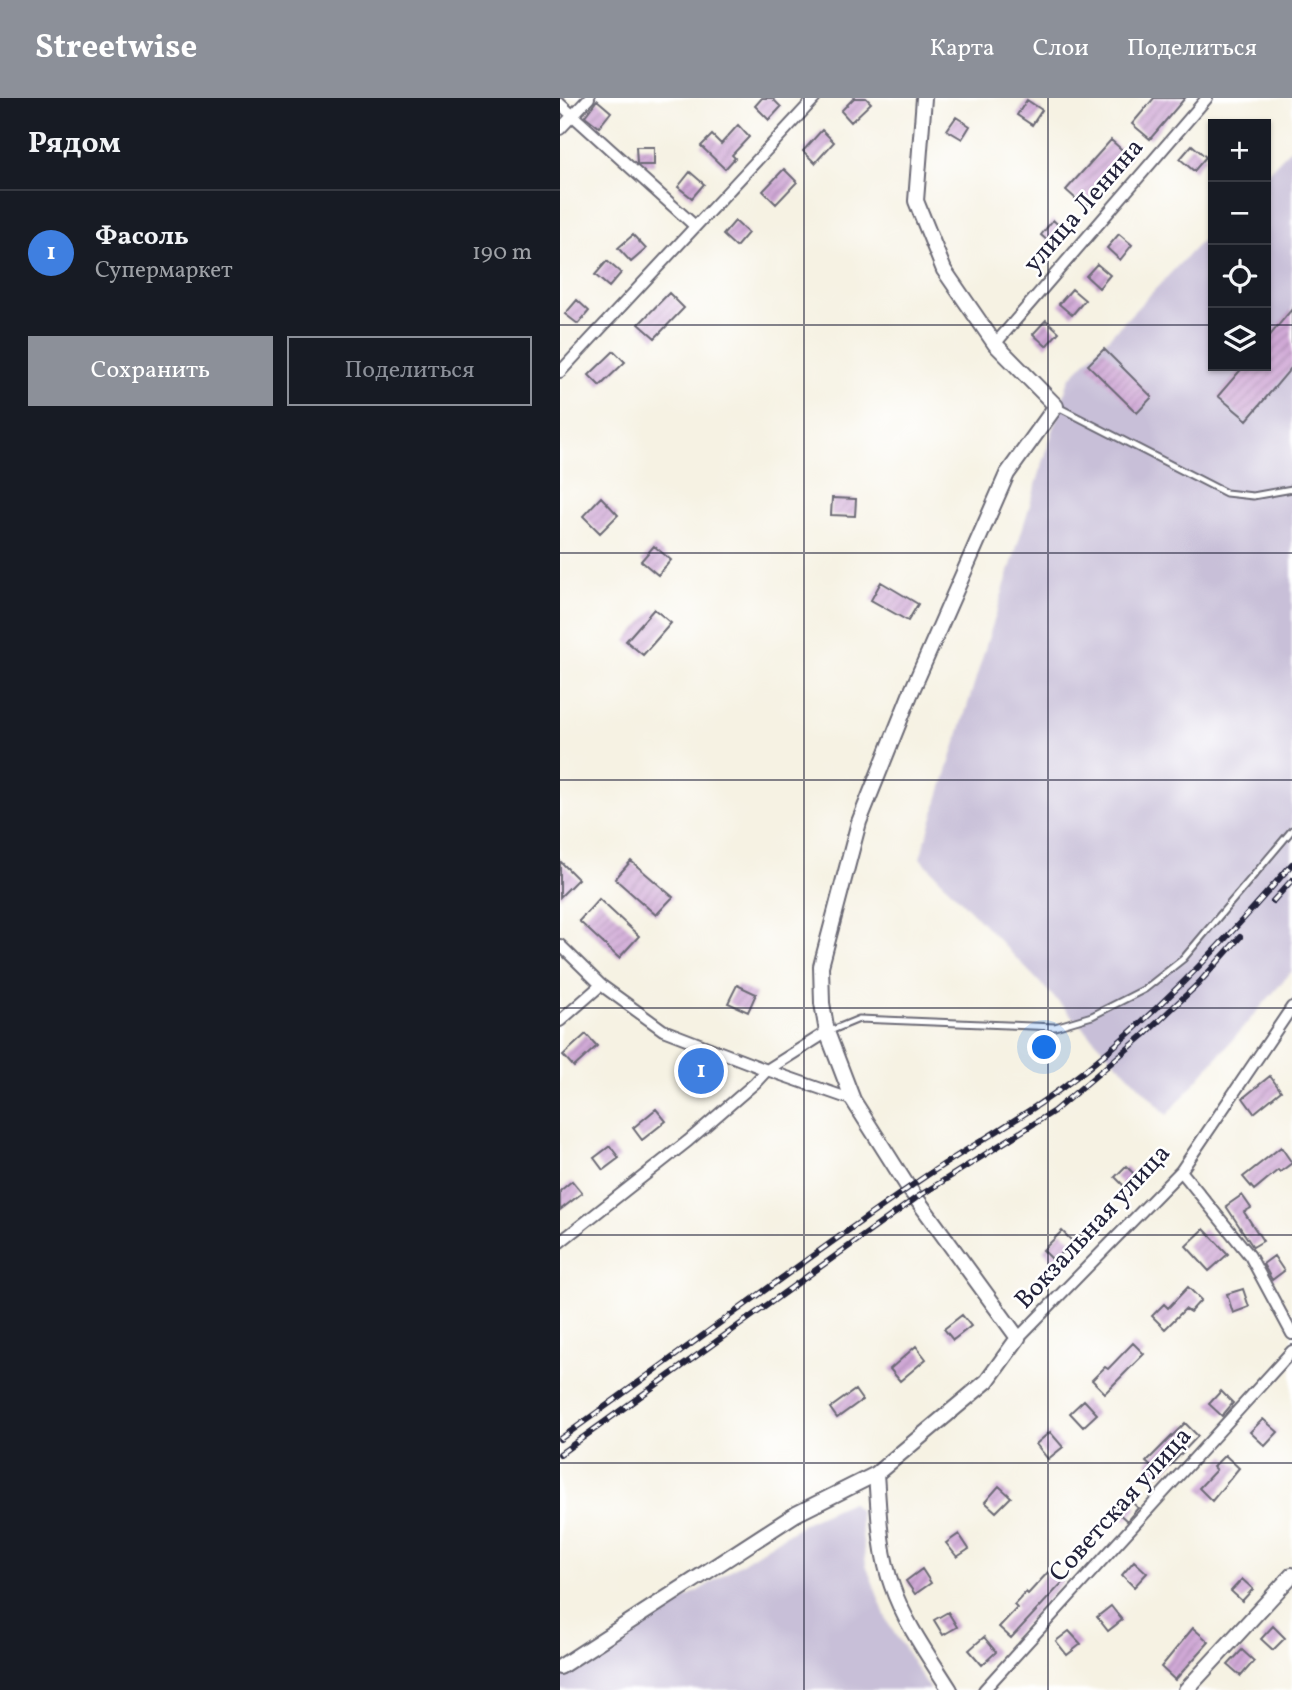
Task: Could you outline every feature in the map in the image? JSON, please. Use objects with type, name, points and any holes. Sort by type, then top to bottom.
[{"type":"street","points":[[560,129],[589,98]]},
{"type":"street","points":[[560,372],[815,98]]},
{"type":"street","points":[[560,1667],[796,1514],[876,1474],[987,1381],[1018,1339],[908,1187],[853,1100],[827,1032],[822,1003],[821,966],[859,822],[910,695],[1007,474],[1056,406],[995,344],[944,270],[916,201],[924,98]]},
{"type":"street","name":"улица Ленина","points":[[995,344],[1207,98]]},
{"type":"street","points":[[560,104],[695,226]]},
{"type":"street","points":[[560,945],[601,985],[663,1030],[853,1100]]},
{"type":"street","points":[[560,1021],[601,985]]},
{"type":"street","name":"Вокзальная улица","points":[[1018,1339],[1181,1171],[1292,1007]]},
{"type":"street","points":[[560,1242],[688,1141],[767,1070],[827,1032]]},
{"type":"street","points":[[1181,1171],[1250,1256],[1292,1334]]},
{"type":"street","name":"Советская улица","points":[[984,1690],[1292,1351]]},
{"type":"street","points":[[876,1474],[882,1547],[892,1587],[915,1633],[950,1690]]},
{"type":"street","points":[[1185,1690],[1292,1575]]},
{"type":"lane","points":[[1056,406],[1226,493],[1253,495],[1292,489]]},
{"type":"lane","points":[[827,1032],[859,1019],[1055,1027],[1092,1016],[1145,989],[1183,960],[1292,830]]},
{"type":"shaded area","points":[[1292,147],[1292,971],[1167,1115],[920,858],[1069,379],[1208,234],[1208,371],[1271,371],[1271,169]]},
{"type":"shaded area","points":[[851,1502],[859,1510],[866,1565],[888,1623],[930,1690],[560,1690],[560,1679],[806,1522]]},
{"type":"building","points":[[762,98],[772,98],[781,107],[769,120],[755,106]]},
{"type":"building","points":[[854,98],[866,98],[871,103],[851,122],[841,111]]},
{"type":"building","points":[[1154,98],[1185,98],[1150,139],[1132,124]]},
{"type":"building","points":[[597,100],[611,112],[599,127],[585,116]]},
{"type":"building","points":[[1027,100],[1042,110],[1032,125],[1017,115]]},
{"type":"building","points":[[956,117],[970,126],[962,139],[947,130]]},
{"type":"building","points":[[738,125],[749,137],[732,155],[735,158],[725,169],[701,146],[712,135],[721,144]]},
{"type":"building","points":[[822,130],[834,142],[815,163],[803,151]]},
{"type":"building","points":[[1111,140],[1130,157],[1085,207],[1066,190]]},
{"type":"building","points":[[1192,145],[1206,157],[1194,171],[1180,159]]},
{"type":"building","points":[[636,147],[654,147],[654,165],[637,163]]},
{"type":"building","points":[[784,169],[797,182],[776,204],[763,191]]},
{"type":"building","points":[[690,172],[704,184],[692,198],[678,187]]},
{"type":"building","points":[[1053,220],[1067,233],[1055,247],[1041,235]]},
{"type":"building","points":[[735,221],[748,233],[736,247],[723,235]]},
{"type":"building","points":[[1119,234],[1132,245],[1120,260],[1107,248]]},
{"type":"building","points":[[633,235],[646,249],[631,262],[618,248]]},
{"type":"building","points":[[607,261],[621,273],[609,287],[595,275]]},
{"type":"building","points":[[1097,264],[1110,275],[1099,288],[1086,276]]},
{"type":"building","points":[[1072,289],[1085,300],[1072,315],[1059,304]]},
{"type":"building","points":[[669,293],[684,308],[655,338],[639,324]]},
{"type":"building","points":[[577,300],[589,311],[578,324],[565,314]]},
{"type":"building","points":[[1292,309],[1292,367],[1247,420],[1218,396],[1240,371],[1271,371],[1271,334]]},
{"type":"building","points":[[1046,320],[1059,332],[1046,346],[1033,334]]},
{"type":"building","points":[[1104,349],[1152,397],[1137,413],[1088,365]]},
{"type":"building","points":[[614,351],[625,362],[600,386],[589,375]]},
{"type":"building","points":[[601,497],[618,515],[600,533],[583,516]]},
{"type":"building","points":[[832,498],[856,499],[855,516],[831,515]]},
{"type":"building","points":[[654,546],[671,560],[658,575],[641,561]]},
{"type":"building","points":[[881,582],[918,604],[908,621],[871,600]]},
{"type":"building","points":[[654,609],[671,623],[643,655],[626,641]]},
{"type":"building","points":[[560,861],[578,879],[560,897]]},
{"type":"building","points":[[631,861],[673,897],[656,915],[615,879]]},
{"type":"building","points":[[599,899],[639,936],[619,958],[579,921]]},
{"type":"building","points":[[737,985],[756,994],[748,1012],[728,1003]]},
{"type":"building","points":[[586,1034],[597,1046],[574,1067],[563,1055]]},
{"type":"building","points":[[688,1056],[721,1073],[714,1086],[681,1070]]},
{"type":"building","points":[[1270,1076],[1281,1091],[1254,1113],[1243,1098]]},
{"type":"building","points":[[656,1109],[666,1121],[642,1140],[633,1128]]},
{"type":"building","points":[[610,1146],[619,1158],[603,1170],[594,1158]]},
{"type":"building","points":[[1281,1147],[1292,1163],[1280,1172],[1278,1170],[1254,1190],[1243,1177]]},
{"type":"building","points":[[1126,1166],[1138,1178],[1127,1189],[1115,1177]]},
{"type":"building","points":[[572,1181],[582,1193],[560,1210],[560,1191]]},
{"type":"building","points":[[1242,1195],[1251,1208],[1244,1212],[1263,1241],[1253,1247],[1226,1206]]},
{"type":"building","points":[[1204,1229],[1228,1254],[1209,1271],[1186,1246]]},
{"type":"building","points":[[1062,1231],[1073,1242],[1054,1261],[1043,1250]]},
{"type":"building","points":[[1274,1256],[1284,1271],[1272,1280],[1263,1264]]},
{"type":"building","points":[[1188,1287],[1201,1300],[1190,1312],[1185,1309],[1165,1329],[1152,1316],[1164,1304],[1168,1308]]},
{"type":"building","points":[[1243,1289],[1249,1307],[1233,1313],[1227,1294]]},
{"type":"building","points":[[962,1315],[971,1326],[953,1340],[944,1329]]},
{"type":"building","points":[[1133,1343],[1144,1354],[1105,1393],[1092,1380],[1105,1367],[1108,1369]]},
{"type":"building","points":[[916,1346],[926,1359],[900,1381],[890,1369]]},
{"type":"building","points":[[855,1390],[862,1400],[837,1418],[830,1408]]},
{"type":"building","points":[[1221,1391],[1233,1403],[1222,1416],[1209,1404]]},
{"type":"building","points":[[1084,1400],[1097,1414],[1083,1427],[1070,1413]]},
{"type":"building","points":[[1263,1419],[1278,1432],[1265,1446],[1250,1432]]},
{"type":"building","points":[[1185,1423],[1198,1436],[1161,1475],[1146,1462]]},
{"type":"building","points":[[1050,1432],[1063,1447],[1048,1459],[1036,1444]]},
{"type":"building","points":[[1225,1455],[1239,1468],[1212,1501],[1199,1488],[1216,1470],[1213,1467]]},
{"type":"building","points":[[999,1486],[1011,1497],[996,1512],[985,1502]]},
{"type":"building","points":[[1127,1497],[1138,1508],[1127,1521],[1115,1510]]},
{"type":"building","points":[[959,1534],[969,1549],[957,1557],[946,1543]]},
{"type":"building","points":[[1134,1561],[1147,1573],[1134,1587],[1122,1575]]},
{"type":"building","points":[[922,1569],[931,1583],[915,1594],[906,1581]]},
{"type":"building","points":[[1050,1570],[1063,1582],[1011,1638],[999,1627],[1017,1608],[1014,1605]]},
{"type":"building","points":[[1242,1579],[1253,1589],[1242,1601],[1231,1591]]},
{"type":"building","points":[[1111,1606],[1122,1620],[1108,1631],[1097,1617]]},
{"type":"building","points":[[948,1612],[957,1627],[943,1635],[934,1620]]},
{"type":"building","points":[[1273,1626],[1285,1638],[1273,1650],[1261,1639]]},
{"type":"building","points":[[1193,1628],[1209,1642],[1175,1680],[1161,1667]]},
{"type":"building","points":[[1069,1631],[1081,1644],[1067,1655],[1056,1641]]},
{"type":"building","points":[[984,1637],[996,1652],[982,1665],[969,1650]]},
{"type":"building","points":[[1242,1650],[1254,1661],[1241,1676],[1228,1665]]},
{"type":"railway","points":[[560,1439],[863,1220],[1043,1101],[1094,1063],[1183,982],[1292,864]]},
{"type":"railway","points":[[1273,901],[1292,880]]},
{"type":"railway","points":[[560,1454],[916,1198],[1054,1111],[1144,1035],[1198,984],[1240,937]]},
{"type":"place","name":"Фасоль","points":[[701,1071]]}]
